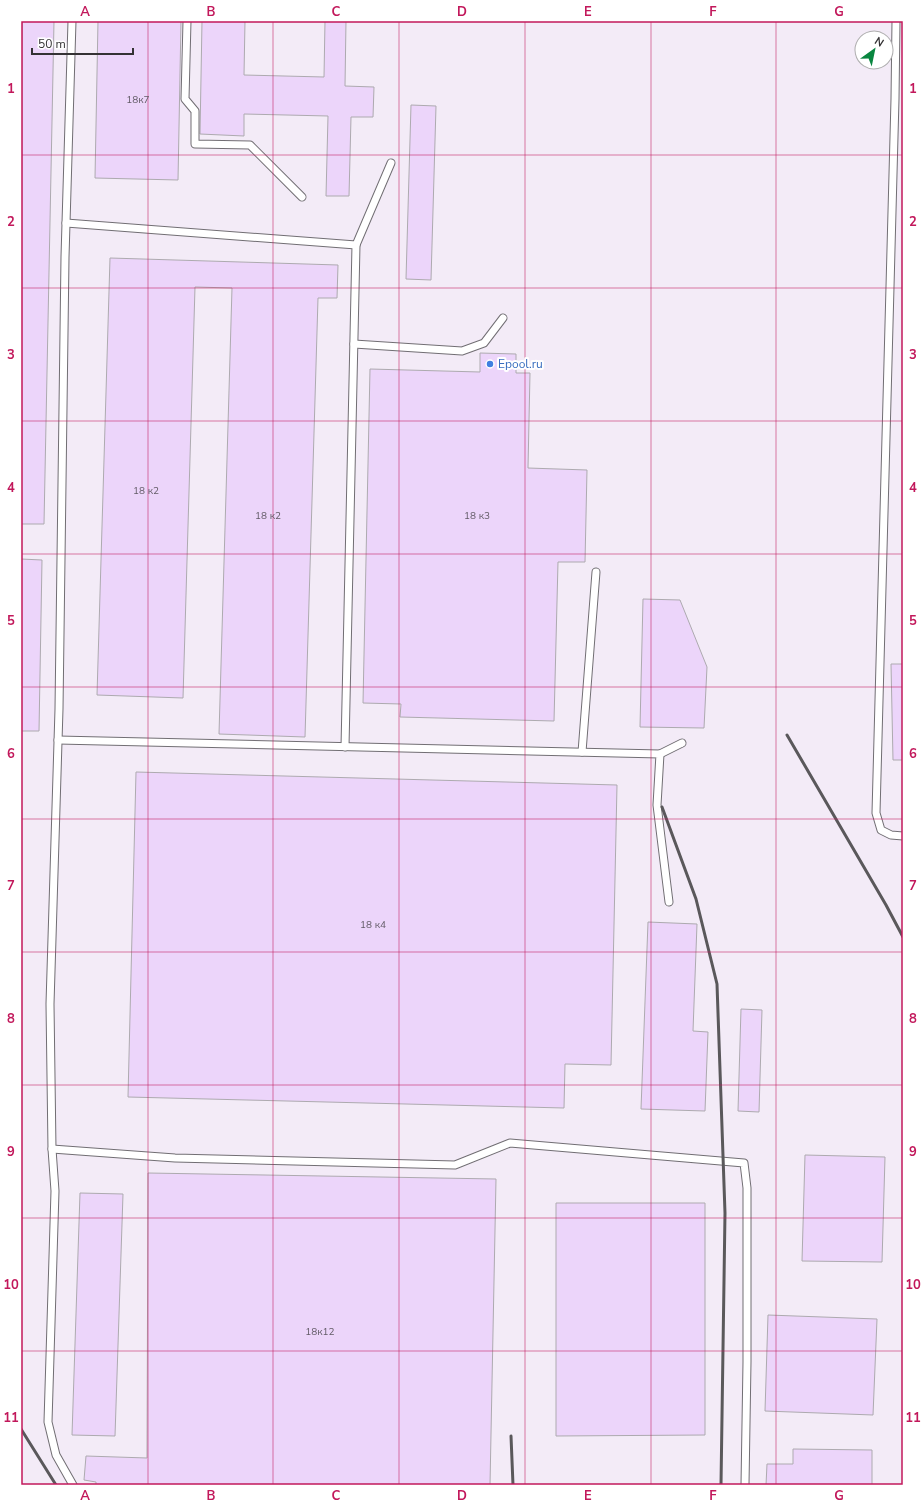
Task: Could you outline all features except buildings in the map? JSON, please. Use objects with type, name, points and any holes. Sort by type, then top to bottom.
[{"type":"lane","points":[[72,21],[66,222],[58,740],[50,1004],[52,1149],[55,1191],[48,1422],[56,1455],[73,1485]]},
{"type":"lane","points":[[187,21],[185,99],[195,111],[195,144],[250,145],[302,197]]},
{"type":"lane","points":[[896,21],[876,813],[881,830],[892,835],[903,836]]},
{"type":"lane","points":[[895,99],[903,99]]},
{"type":"lane","points":[[345,747],[356,246],[391,163]]},
{"type":"lane","points":[[66,222],[356,246]]},
{"type":"lane","points":[[354,344],[462,350],[484,343],[503,318]]},
{"type":"lane","points":[[582,752],[596,572]]},
{"type":"lane","points":[[58,740],[660,754],[682,743]]},
{"type":"lane","points":[[660,754],[657,805],[669,902]]},
{"type":"lane","points":[[52,1149],[175,1158],[455,1165],[510,1143],[744,1163],[747,1188],[745,1485]]},
{"type":"shaded area","points":[[21,21],[903,21],[903,1485],[21,1485]]},
{"type":"railway","points":[[787,735],[903,937]]},
{"type":"railway","points":[[662,807],[696,899],[717,984],[725,1213],[721,1485]]},
{"type":"railway","points":[[21,1429],[56,1485]]},
{"type":"railway","points":[[511,1436],[513,1485]]},
{"type":"place","name":"Epool.ru","points":[[490,364]]}]
